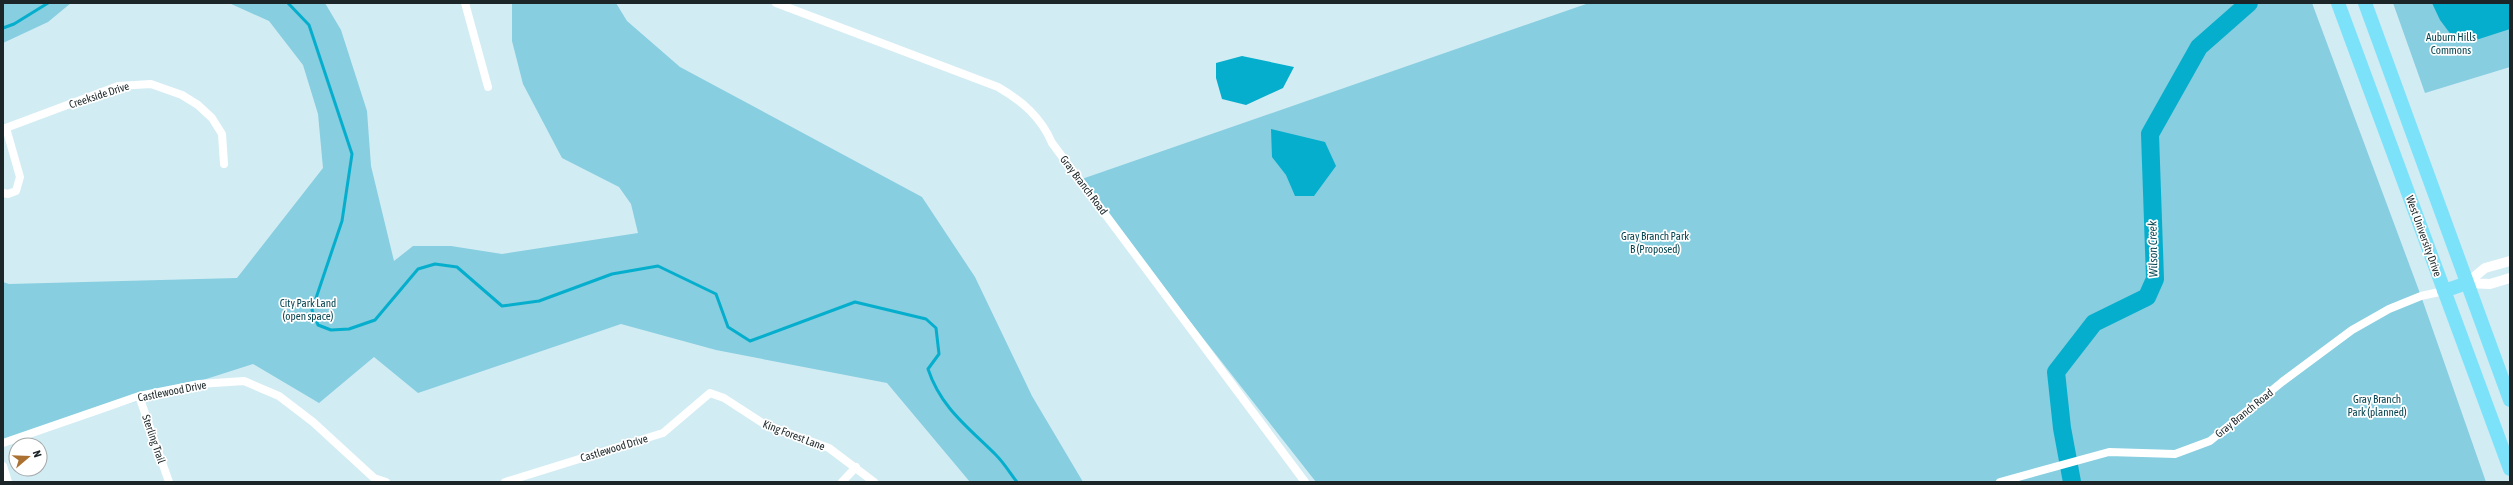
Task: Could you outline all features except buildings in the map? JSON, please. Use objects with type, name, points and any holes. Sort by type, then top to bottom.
[{"type":"highway","name":"West University Drive","points":[[2338,3],[2510,469]]},
{"type":"highway","points":[[2365,3],[2510,400]]},
{"type":"highway","points":[[2444,291],[2467,283]]},
{"type":"street","points":[[465,3],[488,87]]},
{"type":"street","name":"Gray Branch Road","points":[[776,3],[998,87],[1018,98],[1034,114],[1052,143],[1305,482]]},
{"type":"street","name":"Creekside Drive","points":[[4,129],[118,86],[151,84],[182,95],[198,105],[212,118],[222,134],[224,164]]},
{"type":"street","points":[[3,193],[8,194],[16,191],[20,177],[4,129]]},
{"type":"street","points":[[2467,283],[2485,268],[2510,260]]},
{"type":"street","points":[[2467,283],[2490,284],[2510,278]]},
{"type":"street","name":"Gray Branch Road","points":[[2000,482],[2030,472],[2109,452],[2175,454],[2210,441],[2282,382],[2352,330],[2390,309],[2421,296],[2444,291]]},
{"type":"street","name":"Castlewood Drive","points":[[3,443],[139,396],[200,384],[244,381],[280,396],[313,422],[374,478],[386,482]]},
{"type":"street","name":"King Forest Lane","points":[[710,393],[724,398],[764,424],[829,448],[874,482]]},
{"type":"street","name":"Castlewood Drive","points":[[505,482],[663,433],[710,393]]},
{"type":"street","name":"Sterling Trail","points":[[139,396],[169,482]]},
{"type":"street","points":[[3,466],[8,482]]},
{"type":"street","points":[[842,482],[856,467]]},
{"type":"green space","points":[[3,3],[71,3],[48,22],[3,43]]},
{"type":"green space","name":"City Park Land (open space)","points":[[229,3],[325,3],[341,30],[367,111],[371,166],[394,261],[413,246],[451,246],[502,254],[638,233],[631,204],[619,187],[562,158],[523,84],[512,41],[512,3],[616,3],[627,21],[680,67],[922,197],[975,277],[1032,396],[1083,482],[970,482],[887,383],[716,350],[621,324],[418,393],[374,357],[319,403],[253,364],[25,437],[8,437],[8,442],[3,444],[3,282],[9,284],[237,278],[323,168],[318,114],[303,65],[269,21]]},
{"type":"green space","name":"Gray Branch Park B (Proposed)","points":[[1589,3],[2312,3],[2421,296],[2486,482],[1316,482],[1079,180]]},
{"type":"green space","name":"Auburn Hills Commons","points":[[2393,3],[2510,3],[2510,67],[2425,93]]},
{"type":"shaded area","points":[[2432,3],[2510,3],[2510,29],[2476,40],[2452,36],[2440,20]]},
{"type":"shaded area","points":[[1242,56],[1294,67],[1283,88],[1246,105],[1222,99],[1216,78],[1216,63]]},
{"type":"shaded area","points":[[1271,129],[1325,142],[1336,166],[1314,196],[1295,196],[1286,175],[1272,157]]},
{"type":"waterway","points":[[3,28],[14,24],[48,3]]},
{"type":"waterway","points":[[288,3],[309,25],[352,154],[342,221],[312,310],[318,325],[331,330],[349,329],[375,320],[418,269],[435,264],[457,267],[502,306],[539,301],[612,274],[658,266],[716,294],[728,327],[750,341],[855,302],[926,319],[936,328],[939,354],[928,369],[940,395],[956,416],[999,458],[1017,482]]},
{"type":"waterway","name":"Wilson Creek","points":[[2072,482],[2062,428],[2056,372],[2094,323],[2147,297],[2155,279],[2150,134],[2199,47],[2249,3]]},
{"type":"park label","name":"Gray Branch Park (planned)","points":[[2377,405]]}]
